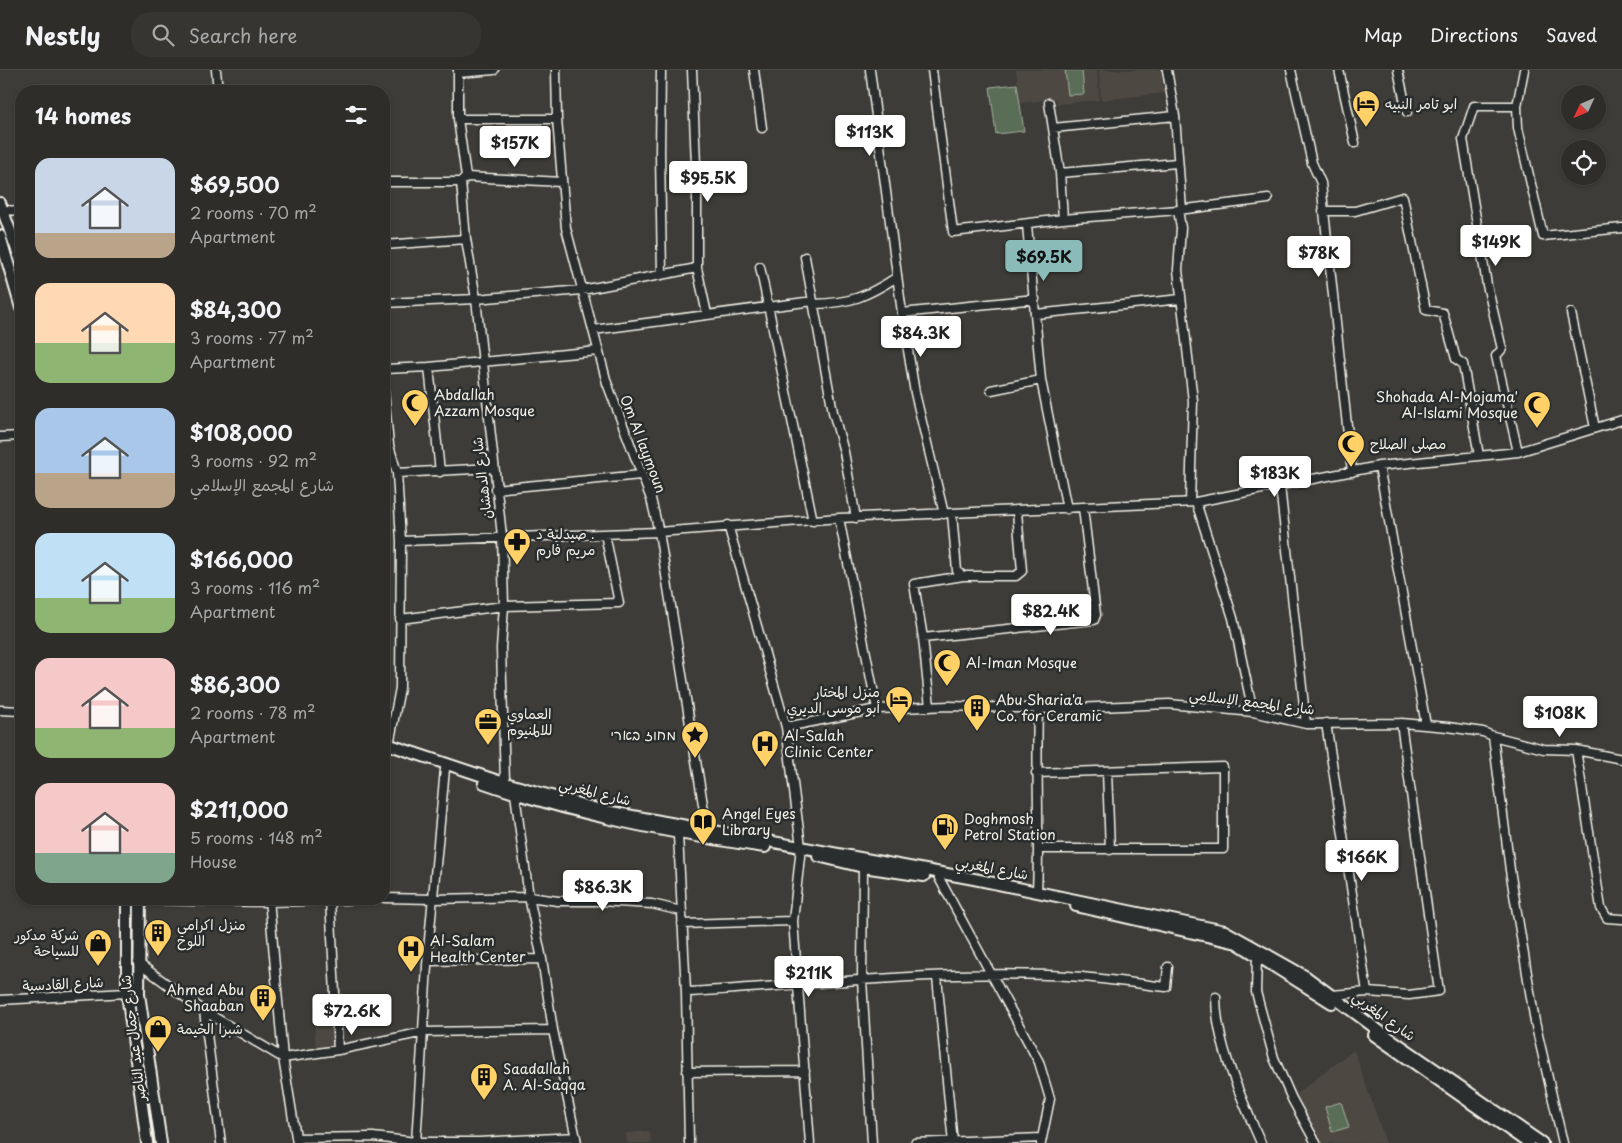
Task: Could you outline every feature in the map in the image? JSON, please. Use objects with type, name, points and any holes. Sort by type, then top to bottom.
[{"type":"main road","points":[[2,207],[15,244]]},
{"type":"main road","points":[[0,236],[15,288]]},
{"type":"main road","name":"شارع المغربي","points":[[390,747],[600,810],[707,829],[801,849],[1037,891],[1225,931],[1305,976],[1378,1030],[1542,1143]]},
{"type":"main road","name":"شارع المغربي","points":[[390,748],[516,794],[600,817],[678,835],[801,849],[863,867],[939,878],[1168,926],[1237,943],[1330,1002],[1382,1041],[1528,1143]]},
{"type":"main road","name":"شارع جمال عبد الناصر","points":[[127,905],[127,993],[147,1143]]},
{"type":"main road","name":"شارع جمال عبد الناصر","points":[[140,905],[139,994],[161,1143]]},
{"type":"street","points":[[216,70],[217,85]]},
{"type":"street","points":[[458,71],[494,70]]},
{"type":"street","name":"Om Al laymoun","points":[[556,70],[557,119],[566,228],[606,383],[641,475],[660,532],[707,829]]},
{"type":"street","points":[[661,70],[662,274]]},
{"type":"street","points":[[692,70],[697,188],[697,268],[707,314]]},
{"type":"street","points":[[754,70],[762,128]]},
{"type":"street","points":[[870,70],[902,313],[915,393],[948,514],[957,571],[962,576]]},
{"type":"street","points":[[932,70],[953,232],[1063,219],[1180,210],[1268,199]]},
{"type":"street","points":[[1167,70],[1175,116],[1181,228],[1178,270],[1193,400],[1193,502],[1232,618],[1253,712]]},
{"type":"street","points":[[1291,70],[1312,164],[1320,182],[1352,472]]},
{"type":"street","points":[[1340,70],[1355,143]]},
{"type":"street","points":[[1398,70],[1407,112]]},
{"type":"street","points":[[1524,70],[1517,106],[1518,128],[1544,236],[1622,228]]},
{"type":"street","name":"شارع الدهشان","points":[[458,71],[458,119],[466,239],[476,299],[495,489],[502,536],[504,606],[501,648],[505,782]]},
{"type":"street","points":[[1049,103],[1060,173],[1063,219]]},
{"type":"street","points":[[1517,106],[1474,106],[1463,139],[1487,285],[1502,349],[1496,356],[1518,452]]},
{"type":"street","points":[[1053,128],[1175,116]]},
{"type":"street","points":[[458,119],[557,119]]},
{"type":"street","points":[[1060,173],[1177,163]]},
{"type":"street","points":[[390,182],[463,180],[562,182]]},
{"type":"street","points":[[1323,212],[1355,211],[1403,198],[1426,310],[1443,313],[1456,359],[1463,364],[1479,456]]},
{"type":"street","points":[[2,207],[15,209]]},
{"type":"street","points":[[1026,224],[1035,299],[1041,380],[1067,509]]},
{"type":"street","points":[[390,245],[466,239]]},
{"type":"street","points":[[805,257],[856,518]]},
{"type":"street","points":[[760,267],[813,520]]},
{"type":"street","points":[[390,303],[476,299],[582,290],[697,268]]},
{"type":"street","points":[[593,330],[769,307],[839,303],[867,296],[897,277]]},
{"type":"street","points":[[902,313],[1035,299]]},
{"type":"street","points":[[1036,314],[1181,299]]},
{"type":"street","points":[[1571,313],[1595,428]]},
{"type":"street","points":[[390,369],[482,363],[598,351]]},
{"type":"street","points":[[428,367],[440,472]]},
{"type":"street","points":[[991,390],[1041,380]]},
{"type":"street","points":[[401,541],[660,532],[839,518],[1017,512],[1193,502],[1379,466],[1518,452],[1622,420]]},
{"type":"street","points":[[0,437],[15,436]]},
{"type":"street","points":[[390,453],[397,473],[401,541],[400,688],[390,729]]},
{"type":"street","points":[[1379,466],[1426,725]]},
{"type":"street","points":[[397,473],[493,468]]},
{"type":"street","points":[[495,489],[641,475]]},
{"type":"street","points":[[1280,486],[1306,724]]},
{"type":"street","points":[[923,638],[1094,620],[1096,615],[1083,508]]},
{"type":"street","points":[[930,707],[923,638],[914,584],[962,576],[1020,575],[1022,571],[1017,512]]},
{"type":"street","points":[[839,518],[877,708]]},
{"type":"street","points":[[728,526],[786,727],[801,849],[793,921],[810,1143]]},
{"type":"street","points":[[400,619],[504,606],[619,603],[606,534]]},
{"type":"street","name":"شارع المجمع الإسلامي","points":[[786,727],[877,708],[1038,709],[1169,704],[1253,712],[1306,724],[1401,723],[1426,725],[1483,732],[1544,749],[1576,750],[1622,759]]},
{"type":"street","points":[[1037,891],[1039,849],[1036,773],[1038,709]]},
{"type":"street","points":[[0,710],[15,711]]},
{"type":"street","points":[[1326,723],[1367,992]]},
{"type":"street","points":[[1332,995],[1367,992],[1409,995],[1439,991],[1401,723]]},
{"type":"street","points":[[1493,736],[1510,870],[1535,1022],[1563,1143]]},
{"type":"street","points":[[1576,750],[1600,908],[1607,918],[1622,919]]},
{"type":"street","points":[[1036,773],[1223,767],[1224,849],[1039,849]]},
{"type":"street","points":[[416,1142],[434,880],[445,769]]},
{"type":"street","points":[[1107,771],[1110,850]]},
{"type":"street","points":[[269,905],[283,1058],[297,1140],[479,1142],[576,1140],[553,1030],[542,958],[529,896],[516,794],[505,782]]},
{"type":"street","points":[[678,835],[686,992],[689,1143]]},
{"type":"street","points":[[863,867],[862,980],[872,1143]]},
{"type":"street","points":[[915,1143],[1041,1140],[1050,1099],[1039,1062],[994,976],[939,878]]},
{"type":"street","points":[[390,898],[434,900],[529,896],[558,901],[599,900],[652,904],[681,910]]},
{"type":"street","points":[[330,905],[338,1050]]},
{"type":"street","points":[[682,924],[793,921]]},
{"type":"street","points":[[1256,956],[1256,992],[1274,1058],[1292,1099],[1316,1143]]},
{"type":"street","points":[[428,961],[542,958]]},
{"type":"street","points":[[138,963],[204,1011],[283,1058],[338,1050],[424,1032],[553,1030]]},
{"type":"street","points":[[686,992],[797,986],[862,980],[994,976],[1068,976],[1166,987],[1168,966]]},
{"type":"street","points":[[938,977],[953,1142]]},
{"type":"street","name":"شارع القادسية","points":[[0,1000],[127,993]]},
{"type":"street","points":[[1216,997],[1219,1031],[1242,1100],[1261,1143]]},
{"type":"street","points":[[204,1011],[221,1143]]},
{"type":"street","points":[[687,1072],[805,1071]]},
{"type":"shaded area","points":[[1016,70],[1097,70],[1099,100],[1057,104],[1056,99],[1020,103]]},
{"type":"shaded area","points":[[1099,70],[1161,70],[1164,93],[1101,100]]},
{"type":"shaded area","points":[[333,1021],[335,1045],[316,1050],[314,1023]]},
{"type":"shaded area","points":[[1354,1050],[1386,1143],[1318,1143],[1296,1094]]},
{"type":"shaded area","points":[[650,1131],[651,1143],[627,1143],[626,1133]]},
{"type":"green space","points":[[1065,70],[1082,70],[1084,94],[1068,95]]},
{"type":"green space","points":[[1017,84],[1024,131],[996,134],[990,87]]},
{"type":"green space","points":[[1341,1102],[1349,1127],[1332,1132],[1325,1107]]},
{"type":"place","name":"ابو تامر النبيه","points":[[1366,128]]},
{"type":"place","name":"Abdallah Azzam Mosque","points":[[415,427]]},
{"type":"place","name":"Shohada Al-Mojama' Al-Islami Mosque","points":[[1537,429]]},
{"type":"place","name":"مصلى الصلاح","points":[[1351,468]]},
{"type":"place","name":"صيدلية د . مريم فارم","points":[[517,566]]},
{"type":"place","name":"Al-Iman Mosque","points":[[947,687]]},
{"type":"place","name":"منزل المختار أبو موسى الديري","points":[[899,724]]},
{"type":"place","name":"Abu Sharia'a Co. for Ceramic","points":[[977,732]]},
{"type":"place","name":"العماوي للالمنيوم","points":[[488,746]]},
{"type":"place","name":"מחוז בארי","points":[[695,759]]},
{"type":"place","name":"Al-Salah Clinic Center","points":[[765,768]]},
{"type":"place","name":"Angel Eyes Library","points":[[703,846]]},
{"type":"place","name":"Doghmosh Petrol Station","points":[[945,851]]},
{"type":"place","name":"منزل اكرامي اللوح","points":[[158,957]]},
{"type":"place","name":"شركة مدكور للسياحة","points":[[98,967]]},
{"type":"place","name":"Al-Salam Health Center","points":[[411,973]]},
{"type":"place","name":"Ahmed Abu Shaaban","points":[[263,1022]]},
{"type":"place","name":"شبرا الخيمة","points":[[158,1053]]},
{"type":"place","name":"Saadallah A. Al-Saqqa","points":[[484,1101]]}]
